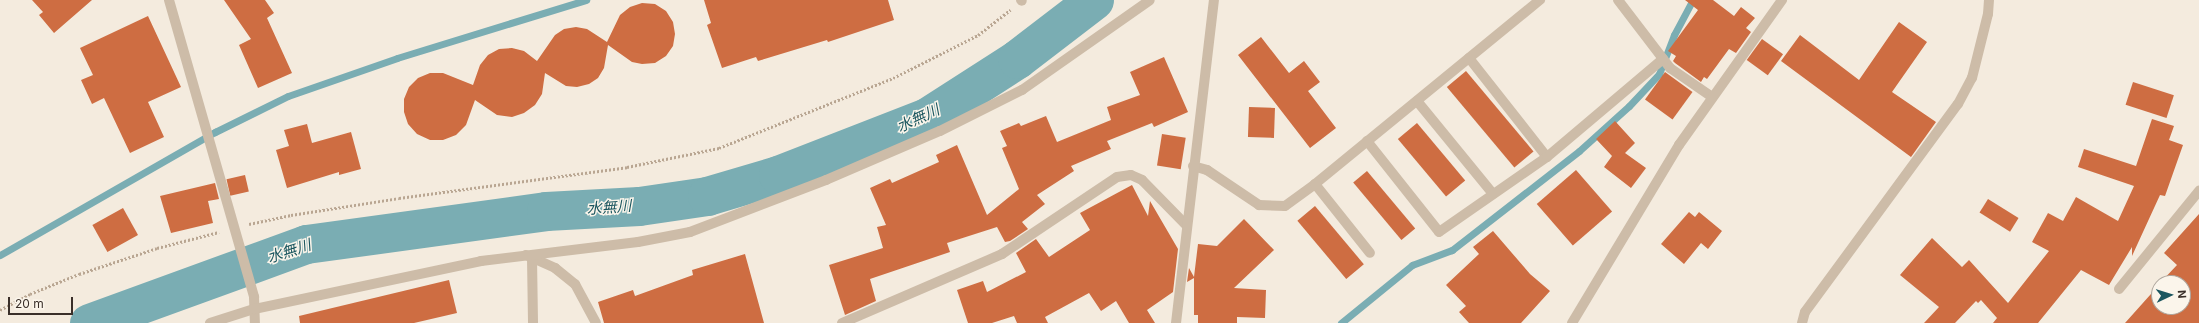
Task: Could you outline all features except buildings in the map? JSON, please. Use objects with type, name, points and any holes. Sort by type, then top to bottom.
[{"type":"street","points":[[169,0],[205,121],[254,297],[255,323]]},
{"type":"street","points":[[210,323],[254,310],[481,261],[529,257],[638,242],[690,232],[826,180],[940,131],[1022,90],[1150,0]]},
{"type":"street","points":[[1176,323],[1186,225],[1214,0]]},
{"type":"street","points":[[1193,166],[1207,170],[1259,205],[1285,206],[1315,184],[1540,0]]},
{"type":"street","points":[[1618,0],[1670,68],[1712,98]]},
{"type":"street","points":[[1572,323],[1679,145],[1782,0]]},
{"type":"street","points":[[1802,323],[1805,312],[1962,98],[1972,78],[1988,14],[1989,0]]},
{"type":"street","points":[[1469,58],[1548,156]]},
{"type":"street","points":[[1367,141],[1439,232],[1548,156],[1663,59]]},
{"type":"street","points":[[1417,101],[1493,194]]},
{"type":"street","points":[[842,323],[1002,254],[1117,177],[1131,175],[1142,180],[1186,225]]},
{"type":"street","points":[[1315,184],[1370,253]]},
{"type":"street","points":[[2119,289],[2199,191]]},
{"type":"street","points":[[529,257],[532,323]]},
{"type":"street","points":[[529,257],[556,268],[575,284],[596,323]]},
{"type":"path","points":[[0,310],[30,294],[79,274],[157,248],[236,232],[306,212],[627,167],[719,148],[893,78],[978,35],[1021,0]]},
{"type":"waterway","points":[[0,255],[215,132],[288,96],[397,58],[586,0]]},
{"type":"waterway","name":"水無川","points":[[89,323],[306,244],[546,211],[639,206],[707,196],[778,175],[927,117],[1017,59],[1094,0]]},
{"type":"waterway","points":[[1341,323],[1412,265],[1452,250],[1579,151],[1629,106],[1659,74],[1674,35],[1693,0]]}]
